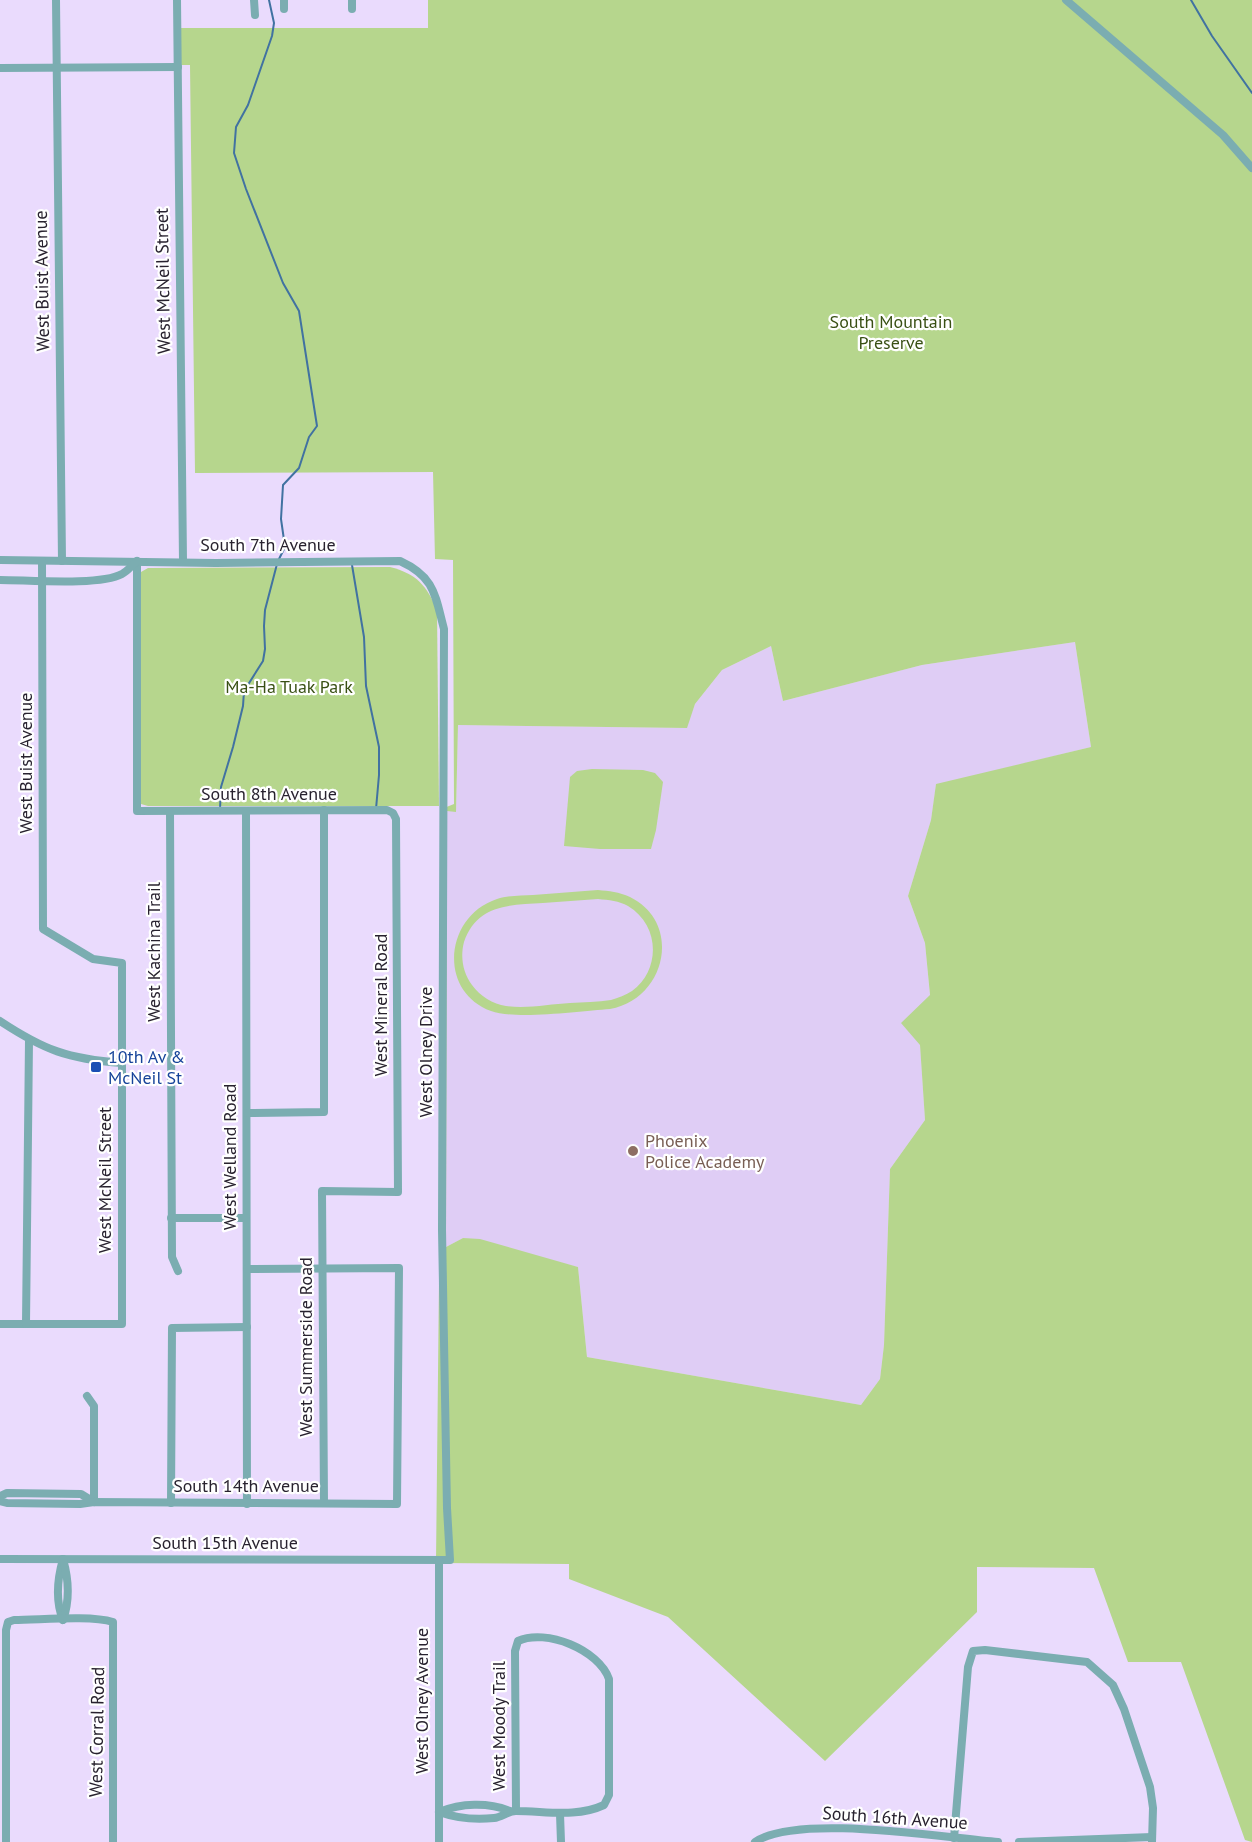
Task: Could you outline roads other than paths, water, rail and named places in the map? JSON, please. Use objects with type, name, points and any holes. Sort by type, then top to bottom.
[{"type":"street","name":"West Buist Avenue","points":[[56,0],[62,561]]},
{"type":"street","name":"West McNeil Street","points":[[177,0],[183,561]]},
{"type":"street","points":[[255,0],[255,15]]},
{"type":"street","points":[[1066,0],[1222,135],[1252,168]]},
{"type":"street","points":[[0,68],[178,67]]},
{"type":"street","name":"South 7th Avenue","points":[[0,560],[400,561]]},
{"type":"street","name":"West Buist Avenue","points":[[42,561],[43,929],[93,959],[122,963]]},
{"type":"street","points":[[0,580],[90,581],[123,573],[137,561]]},
{"type":"street","name":"South 8th Avenue","points":[[137,561],[137,811],[387,810],[393,813],[396,819]]},
{"type":"street","name":"West Olney Drive","points":[[400,561],[417,569],[433,588],[444,629],[442,1230],[450,1560]]},
{"type":"street","points":[[247,1113],[324,1112],[324,810]]},
{"type":"street","name":"West Kachina Trail","points":[[170,811],[171,1218],[172,1257],[178,1271]]},
{"type":"street","name":"West Welland Road","points":[[246,811],[247,1504]]},
{"type":"street","name":"West Mineral Road","points":[[322,1191],[398,1192],[396,819]]},
{"type":"street","name":"West McNeil Street","points":[[26,1324],[122,1324],[122,963]]},
{"type":"street","points":[[0,1021],[29,1040],[59,1053],[122,1063]]},
{"type":"street","points":[[0,1324],[26,1324],[29,1040]]},
{"type":"street","name":"West Summerside Road","points":[[322,1191],[324,1503]]},
{"type":"street","points":[[171,1218],[246,1218]]},
{"type":"street","points":[[247,1269],[322,1268]]},
{"type":"street","name":"South 14th Avenue","points":[[0,1501],[18,1498],[81,1504],[94,1502],[397,1504],[399,1268],[322,1268]]},
{"type":"street","points":[[171,1503],[172,1328],[247,1328]]},
{"type":"street","points":[[87,1395],[94,1406],[94,1502]]},
{"type":"street","name":"South 14th Avenue","points":[[0,1496],[7,1493],[18,1498]]},
{"type":"street","name":"South 15th Avenue","points":[[0,1559],[450,1560]]},
{"type":"street","points":[[63,1559],[58,1577],[58,1606],[63,1620]]},
{"type":"street","points":[[63,1559],[68,1577],[68,1607],[63,1620]]},
{"type":"street","name":"West Olney Avenue","points":[[439,1560],[439,1842]]},
{"type":"street","points":[[58,1593],[68,1593]]},
{"type":"street","points":[[6,1842],[6,1630],[8,1622],[63,1620]]},
{"type":"street","name":"West Corral Road","points":[[63,1620],[113,1622],[115,1631],[113,1842]]},
{"type":"street","name":"West Moody Trail","points":[[513,1811],[514,1651],[518,1641],[526,1637],[550,1638],[591,1654],[601,1663],[609,1679],[609,1795],[604,1805],[594,1810],[560,1814]]},
{"type":"street","points":[[954,1839],[968,1666],[974,1651],[985,1650],[1088,1662],[1113,1685],[1124,1709],[1150,1787],[1153,1808],[1152,1840],[1019,1842]]},
{"type":"street","points":[[439,1812],[456,1818],[496,1818],[513,1811],[560,1814],[561,1842]]},
{"type":"street","name":"South 16th Avenue","points":[[755,1842],[767,1835],[813,1829],[850,1828],[998,1842]]},
{"type":"waterway","points":[[269,0],[274,23],[272,36],[248,105],[236,127],[234,153],[283,283],[299,311],[317,426],[309,437],[299,468],[283,485],[281,519],[285,547],[279,559]]},
{"type":"waterway","points":[[1191,0],[1212,36],[1252,93]]},
{"type":"waterway","points":[[220,809],[221,787],[243,706],[244,691],[263,661],[265,610],[277,564]]},
{"type":"waterway","points":[[352,565],[364,637],[366,686],[379,747],[376,809]]},
{"type":"place","name":"10th Av & McNeil St","points":[[96,1067]]},
{"type":"place","name":"Phoenix Police Academy","points":[[633,1151]]},
{"type":"park label","name":"South Mountain Preserve","points":[[891,332]]},
{"type":"park label","name":"Ma-Ha Tuak Park","points":[[289,687]]}]
